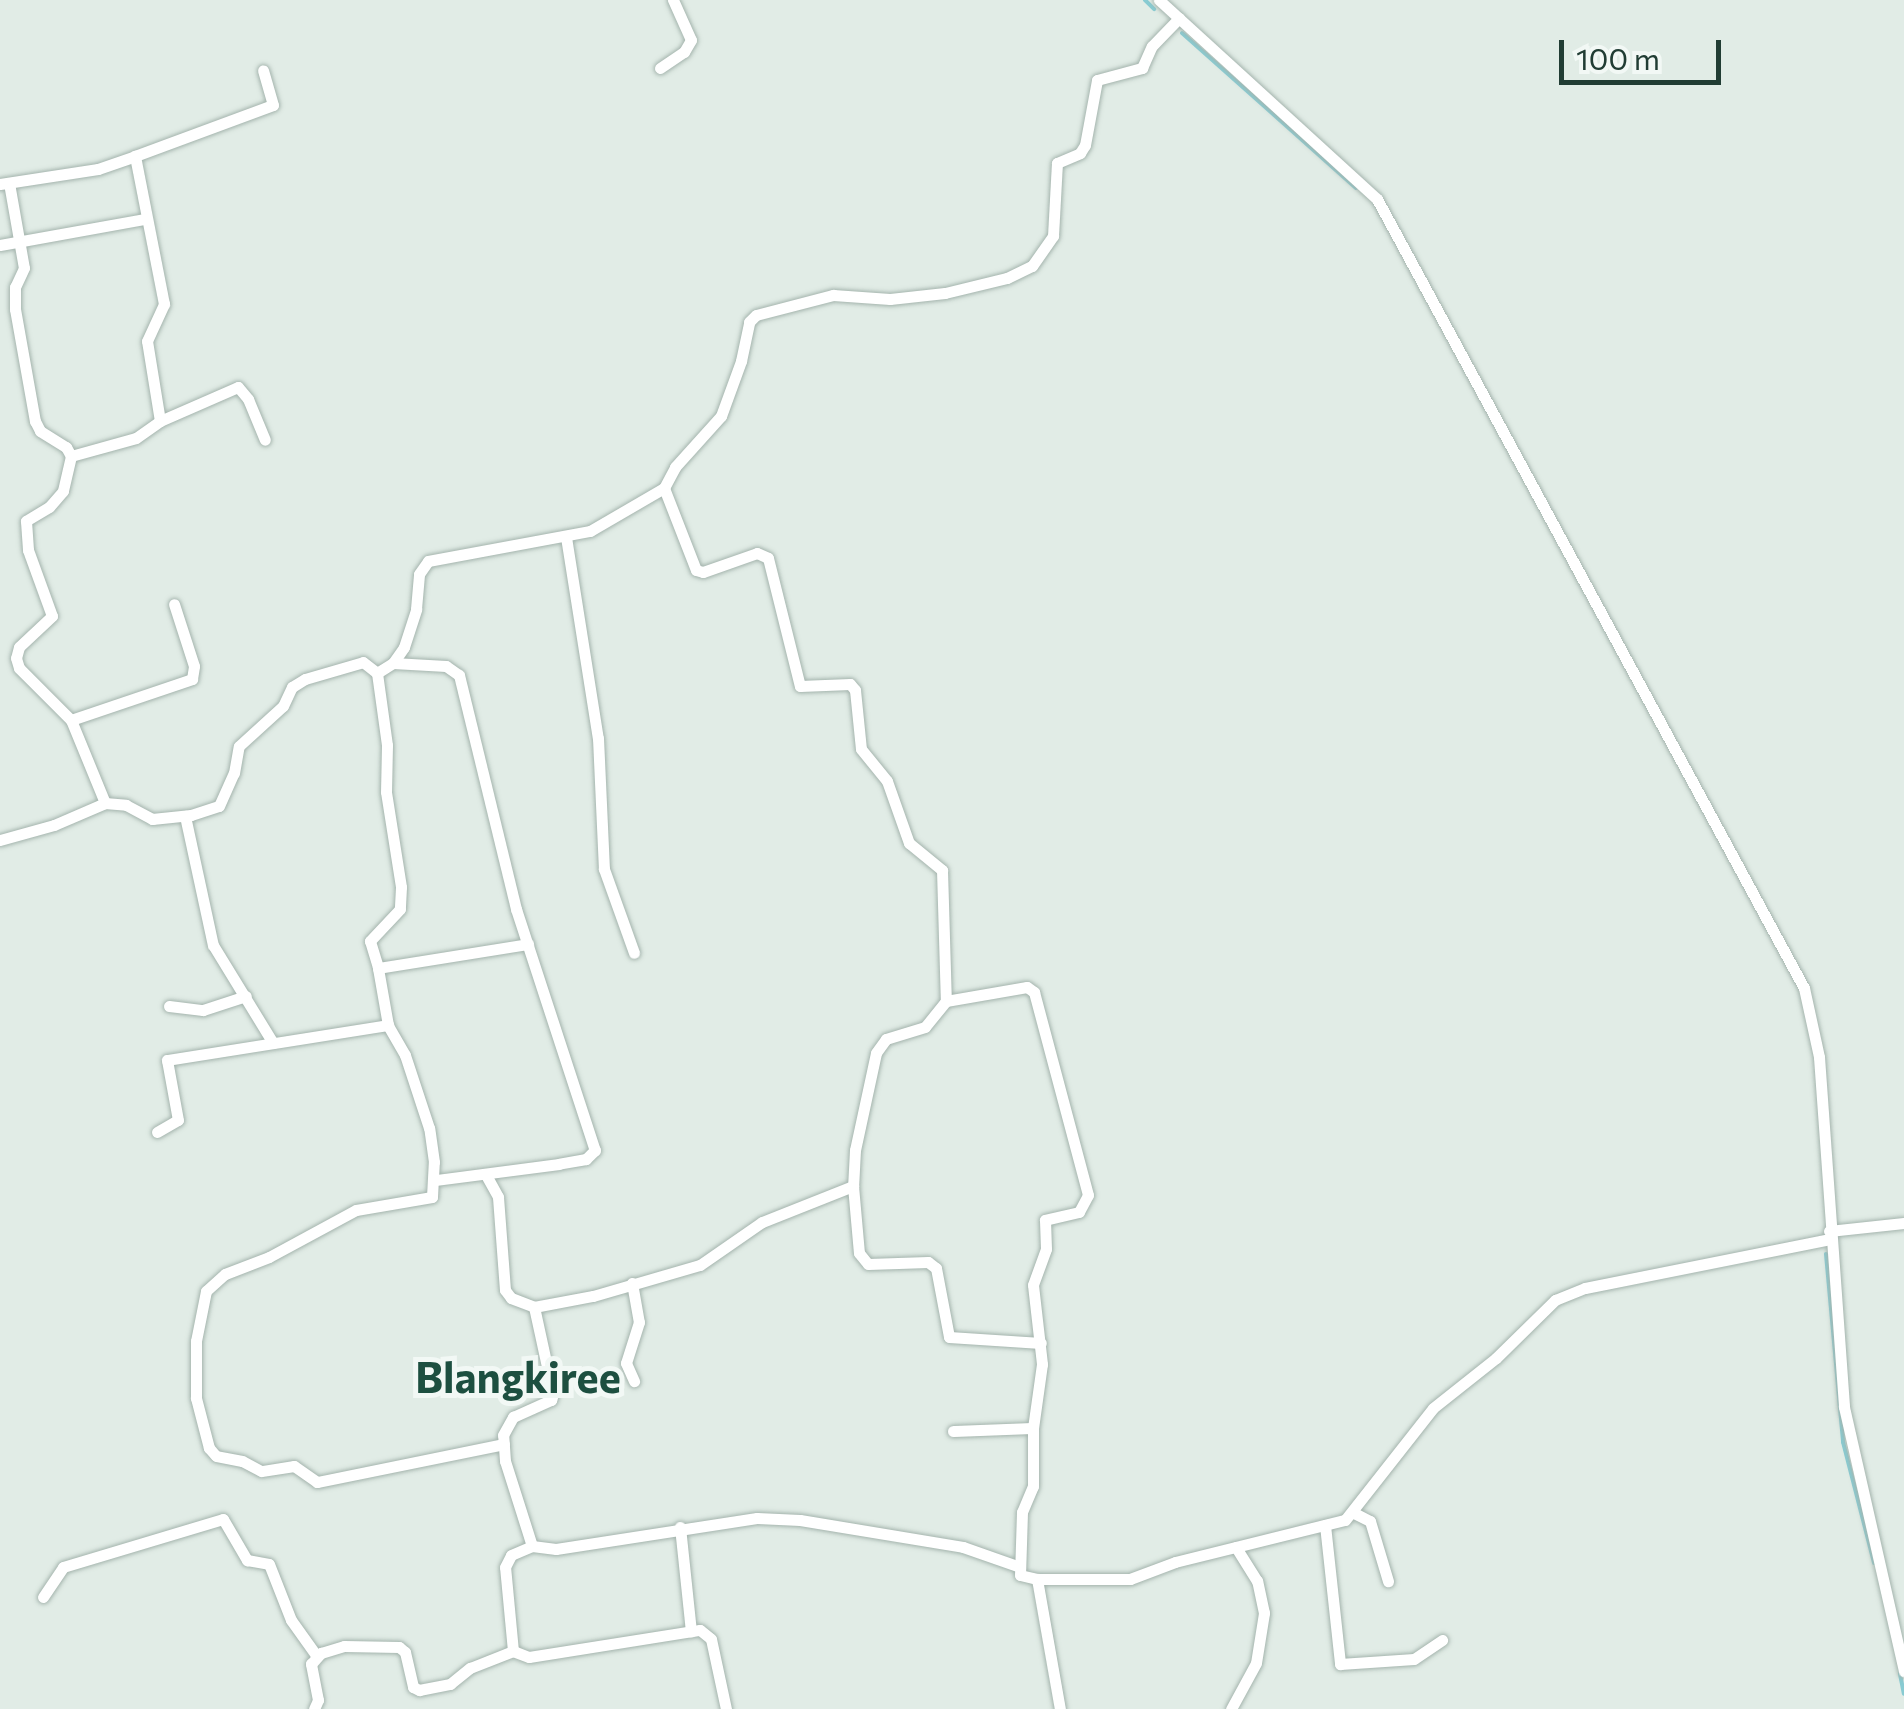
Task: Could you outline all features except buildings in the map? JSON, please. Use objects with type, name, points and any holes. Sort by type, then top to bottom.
[{"type":"street","points":[[660,68],[684,52],[691,40],[673,0]]},
{"type":"street","points":[[1159,0],[1377,199],[1796,968],[1819,1057],[1838,1366],[1850,1448],[1904,1671]]},
{"type":"street","points":[[377,672],[393,663],[411,631],[422,565],[434,559],[566,537],[605,524],[664,488],[675,467],[721,416],[742,361],[749,322],[756,315],[833,295],[890,299],[944,293],[1007,278],[1032,266],[1053,236],[1056,164],[1080,153],[1086,145],[1097,80],[1142,68],[1152,46],[1179,18]]},
{"type":"street","points":[[71,456],[34,421],[14,298],[24,268],[22,242],[5,183],[98,169],[273,105],[262,70]]},
{"type":"street","points":[[135,156],[144,219],[164,304],[151,328],[146,356],[160,422]]},
{"type":"street","points":[[0,245],[144,219]]},
{"type":"street","points":[[71,456],[136,438],[160,422],[238,387],[248,399],[265,440]]},
{"type":"street","points":[[71,456],[63,491],[49,507],[26,521],[28,550],[52,616],[19,647],[16,658],[20,668],[72,720],[104,803]]},
{"type":"street","points":[[664,488],[696,570],[704,572],[757,554],[766,556],[800,686],[850,684],[855,690],[861,749],[887,781],[910,842],[942,870],[946,1001],[925,1027],[897,1034],[879,1045],[856,1150],[853,1186],[864,1260],[928,1262],[936,1268],[949,1337],[1041,1342]]},
{"type":"street","points":[[566,537],[598,738],[604,868],[634,953]]},
{"type":"street","points":[[72,720],[192,678],[194,666],[174,604]]},
{"type":"street","points":[[0,840],[54,825],[104,803],[126,805],[152,819],[185,816],[222,803],[239,746],[283,706],[294,685],[359,662],[377,672]]},
{"type":"street","points":[[393,663],[446,666],[459,675],[528,944],[595,1150],[586,1158],[434,1180]]},
{"type":"street","points":[[377,672],[387,745],[386,792],[401,888],[400,910],[370,941],[388,1025],[405,1056],[429,1128],[432,1197],[356,1210],[269,1257],[225,1274],[206,1291],[196,1342],[196,1398],[205,1436],[216,1456],[242,1460],[262,1471],[294,1466],[317,1482],[504,1444]]},
{"type":"street","points":[[185,816],[213,945],[273,1043]]},
{"type":"street","points":[[378,968],[434,956],[528,944]]},
{"type":"street","points":[[946,1001],[1032,988],[1085,1176],[1087,1205],[1080,1212],[1046,1220],[1046,1248],[1032,1298],[1041,1342],[1033,1486],[1022,1512],[1020,1575],[1037,1579],[1130,1579],[1236,1547],[1325,1526],[1354,1513],[1433,1408],[1496,1358],[1544,1307],[1570,1293],[1904,1222]]},
{"type":"street","points":[[169,1006],[203,1010],[246,996]]},
{"type":"street","points":[[156,1132],[178,1120],[167,1060],[388,1025]]},
{"type":"street","points":[[486,1175],[498,1197],[505,1290],[510,1298],[534,1307],[700,1264],[762,1222],[853,1186]]},
{"type":"street","points":[[632,1283],[639,1322],[626,1364],[634,1381]]},
{"type":"street","points":[[532,1546],[504,1444],[512,1417],[545,1404],[553,1394],[534,1307]]},
{"type":"street","points":[[953,1432],[1034,1428]]},
{"type":"street","points":[[1354,1513],[1370,1520],[1388,1582]]},
{"type":"street","points":[[513,1651],[505,1566],[511,1555],[532,1546],[556,1548],[757,1518],[800,1520],[963,1547],[1020,1567]]},
{"type":"street","points":[[43,1597],[64,1568],[223,1519],[246,1560],[269,1564],[291,1620],[316,1655]]},
{"type":"street","points":[[1325,1526],[1342,1666],[1420,1657],[1442,1640]]},
{"type":"street","points":[[680,1527],[691,1631]]},
{"type":"street","points":[[1232,1709],[1256,1663],[1264,1613],[1257,1581],[1236,1547]]},
{"type":"street","points":[[1037,1579],[1060,1709]]},
{"type":"street","points":[[314,1709],[318,1700],[312,1664],[316,1655],[344,1646],[399,1647],[405,1652],[413,1687],[419,1690],[453,1683],[470,1668],[513,1651],[530,1656],[700,1630],[711,1639],[726,1709]]},
{"type":"waterway","points":[[1145,0],[1154,9]]},
{"type":"waterway","points":[[1182,33],[1356,188]]},
{"type":"waterway","points":[[1826,1254],[1843,1442],[1874,1563]]},
{"type":"waterway","points":[[1900,1674],[1904,1694]]},
{"type":"district","name":"Blangkiree","points":[[518,1376]]}]
